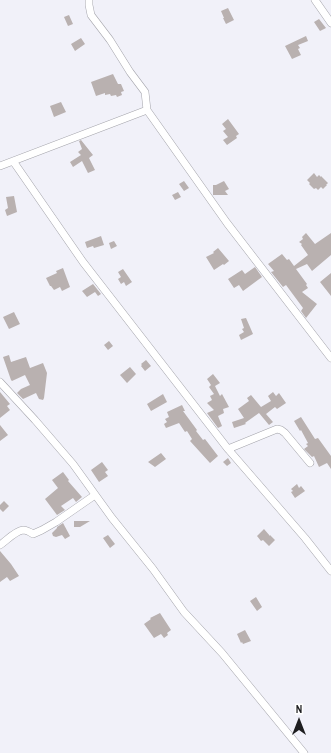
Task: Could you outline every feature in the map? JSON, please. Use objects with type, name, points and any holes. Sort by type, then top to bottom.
[{"type":"street","points":[[89,0],[91,15],[110,40],[130,72],[145,92],[147,110],[227,223],[331,358]]},
{"type":"street","points":[[315,0],[331,23]]},
{"type":"street","points":[[0,166],[147,110]]},
{"type":"street","points":[[13,161],[83,262],[228,449],[305,538],[331,571]]},
{"type":"street","points":[[0,382],[73,464],[184,612],[222,653],[304,753]]},
{"type":"street","points":[[228,449],[277,429],[285,433],[310,463]]},
{"type":"street","points":[[0,545],[21,530],[26,530],[33,534],[42,530],[96,495]]},
{"type":"building","points":[[228,8],[234,20],[226,24],[221,11]]},
{"type":"building","points":[[69,15],[73,24],[68,26],[64,17]]},
{"type":"building","points":[[319,19],[326,28],[320,31],[314,22]]},
{"type":"building","points":[[306,36],[308,41],[298,45],[301,55],[292,59],[285,46]]},
{"type":"building","points":[[81,38],[85,44],[75,51],[71,44]]},
{"type":"building","points":[[113,74],[118,84],[121,84],[124,91],[121,92],[122,95],[117,97],[116,95],[111,96],[110,94],[105,95],[105,93],[96,96],[91,82]]},
{"type":"building","points":[[61,102],[66,112],[54,117],[50,106]]},
{"type":"building","points":[[228,119],[239,134],[236,136],[237,138],[227,145],[223,140],[228,137],[223,131],[226,129],[222,124]]},
{"type":"building","points":[[81,140],[93,155],[89,158],[95,170],[88,173],[82,161],[73,167],[70,162],[81,155],[78,152],[82,149],[79,141]]},
{"type":"building","points":[[314,173],[317,177],[319,175],[321,176],[328,183],[323,189],[321,187],[318,190],[316,188],[314,189],[309,184],[310,183],[307,180]]},
{"type":"building","points":[[184,181],[189,188],[184,191],[179,184]]},
{"type":"building","points":[[224,181],[229,189],[225,191],[228,195],[213,195],[213,185]]},
{"type":"building","points":[[178,192],[181,197],[175,200],[172,195]]},
{"type":"building","points":[[14,196],[17,212],[7,216],[5,210],[8,208],[6,197]]},
{"type":"building","points":[[306,233],[315,244],[331,233],[331,255],[312,271],[307,264],[296,269],[307,284],[306,285],[308,288],[302,292],[317,304],[306,318],[301,311],[303,308],[286,285],[283,287],[271,272],[274,271],[268,264],[282,254],[287,260],[289,259],[294,266],[308,255],[301,245],[302,244],[299,242],[303,239],[302,237]]},
{"type":"building","points":[[101,236],[104,245],[94,248],[93,246],[87,248],[85,242]]},
{"type":"building","points":[[114,241],[117,246],[111,249],[109,243]]},
{"type":"building","points":[[218,248],[229,261],[214,270],[206,257],[214,253],[213,252]]},
{"type":"building","points":[[255,267],[262,277],[243,291],[239,285],[234,288],[228,279],[242,270],[245,274]]},
{"type":"building","points":[[63,268],[70,287],[62,291],[60,287],[54,290],[46,278],[57,273],[56,271]]},
{"type":"building","points":[[123,269],[132,282],[126,286],[124,282],[121,284],[118,279],[121,277],[118,272]]},
{"type":"building","points":[[331,273],[331,296],[320,282]]},
{"type":"building","points":[[93,284],[101,294],[98,296],[95,292],[87,297],[82,291]]},
{"type":"building","points":[[14,312],[20,324],[9,329],[3,317]]},
{"type":"building","points":[[246,318],[253,334],[241,340],[239,335],[244,332],[242,329],[244,328],[241,319]]},
{"type":"building","points":[[109,341],[113,346],[108,350],[104,345]]},
{"type":"building","points":[[9,355],[11,362],[26,357],[30,368],[43,363],[47,373],[43,400],[39,399],[36,393],[23,399],[17,393],[21,389],[30,385],[25,375],[12,381],[11,380],[3,357]]},
{"type":"building","points":[[146,360],[151,366],[145,371],[141,364]]},
{"type":"building","points":[[130,367],[136,374],[127,383],[120,375]]},
{"type":"building","points":[[213,374],[220,383],[215,386],[220,396],[222,394],[229,407],[223,409],[224,413],[218,416],[222,426],[218,428],[207,413],[214,410],[207,403],[212,400],[210,396],[214,394],[209,387],[211,385],[207,379]]},
{"type":"building","points":[[0,392],[10,404],[7,406],[10,410],[0,418]]},
{"type":"building","points":[[273,392],[276,396],[279,393],[286,403],[277,409],[275,407],[266,414],[273,422],[269,425],[259,413],[245,423],[246,424],[234,428],[232,422],[244,418],[238,409],[249,401],[247,398],[251,395],[261,407],[271,401],[268,396]]},
{"type":"building","points":[[163,394],[167,402],[151,411],[147,404]]},
{"type":"building","points":[[182,405],[185,411],[183,411],[197,430],[196,431],[203,440],[205,439],[218,456],[210,463],[190,441],[192,439],[179,423],[166,428],[164,424],[167,422],[165,419],[169,417],[167,412]]},
{"type":"building","points":[[301,417],[315,439],[318,438],[331,456],[331,469],[327,463],[319,467],[314,456],[312,457],[304,449],[308,446],[306,444],[308,443],[294,421]]},
{"type":"building","points":[[0,425],[8,435],[0,441]]},
{"type":"building","points":[[161,453],[166,459],[155,467],[148,462]]},
{"type":"building","points":[[228,458],[231,463],[227,466],[223,462]]},
{"type":"building","points":[[102,462],[108,470],[105,472],[108,476],[99,482],[91,470]]},
{"type":"building","points":[[63,472],[69,480],[68,481],[82,497],[76,502],[73,498],[61,506],[65,510],[57,515],[45,499],[58,488],[52,480]]},
{"type":"building","points":[[297,484],[299,488],[301,486],[305,491],[295,498],[291,492],[293,491],[291,489]]},
{"type":"building","points":[[4,501],[9,506],[3,512],[0,509],[0,505]]},
{"type":"building","points":[[74,521],[90,521],[80,527],[74,527]]},
{"type":"building","points":[[63,523],[70,536],[65,539],[62,535],[56,537],[53,536],[52,533]]},
{"type":"building","points":[[264,529],[275,540],[269,546],[263,540],[261,541],[257,536]]},
{"type":"building","points":[[108,535],[115,544],[110,548],[103,538]]},
{"type":"building","points":[[0,551],[19,576],[10,581],[7,577],[0,582]]},
{"type":"building","points":[[256,597],[262,607],[257,611],[250,601]]},
{"type":"building","points":[[160,613],[171,630],[164,638],[161,634],[154,638],[144,624],[151,619],[150,618]]},
{"type":"building","points":[[245,630],[251,641],[243,644],[242,642],[241,643],[237,634]]}]
